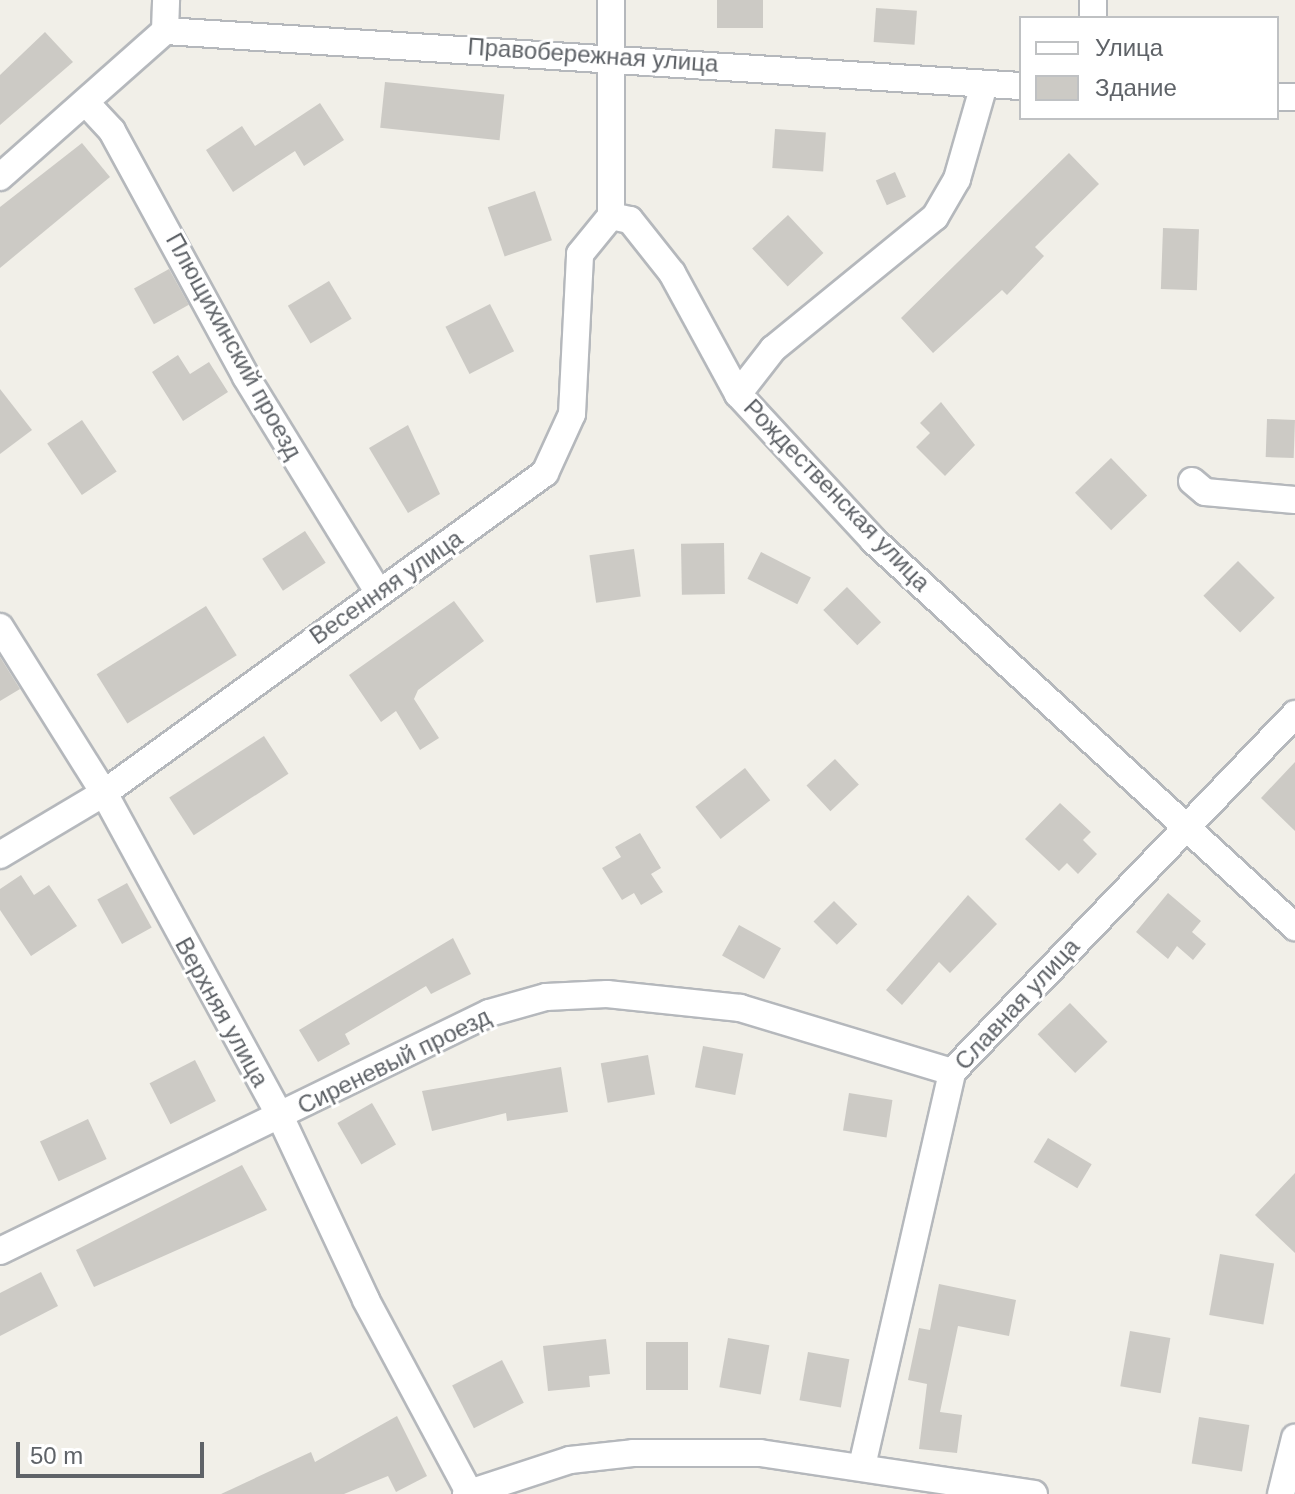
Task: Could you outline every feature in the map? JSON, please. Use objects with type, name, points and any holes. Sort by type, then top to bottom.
[{"type":"street","points":[[0,177],[88,105],[165,31],[166,0]]},
{"type":"street","points":[[611,0],[608,54],[611,216]]},
{"type":"street","name":"Правобережная улица","points":[[165,31],[608,54],[1019,86]]},
{"type":"street","points":[[738,394],[773,349],[935,217],[957,179],[984,85]]},
{"type":"street","name":"Плющихинский проезд","points":[[88,105],[112,131],[246,377],[377,590]]},
{"type":"street","name":"Рождественская улица","points":[[611,216],[630,220],[672,273],[738,394],[873,540],[1295,927]]},
{"type":"street","name":"Весенняя улица","points":[[0,855],[104,793],[377,590],[530,488],[557,454],[572,414],[580,254],[611,216]]},
{"type":"street","points":[[1192,481],[1205,492],[1295,500]]},
{"type":"street","name":"Верхняя улица","points":[[0,627],[104,793],[280,1116],[366,1300],[468,1493]]},
{"type":"street","name":"Славная улица","points":[[862,1466],[952,1072],[1184,825],[1295,714]]},
{"type":"street","name":"Сиреневый проезд","points":[[0,1251],[489,1013],[583,994],[740,1008],[952,1072]]},
{"type":"street","points":[[1281,1494],[1295,1438]]},
{"type":"street","points":[[468,1493],[570,1460],[633,1453],[760,1453],[1034,1494]]},
{"type":"building","points":[[717,0],[763,0],[763,28],[717,28]]},
{"type":"building","points":[[876,8],[917,11],[915,45],[874,42]]},
{"type":"building","points":[[45,32],[73,62],[0,125],[0,75]]},
{"type":"building","points":[[385,82],[504,95],[500,140],[380,128]]},
{"type":"building","points":[[320,103],[344,140],[304,166],[295,151],[233,192],[206,150],[242,126],[255,146]]},
{"type":"building","points":[[775,129],[826,133],[823,171],[772,168]]},
{"type":"building","points":[[82,143],[110,177],[0,268],[0,207]]},
{"type":"building","points":[[1069,153],[1099,184],[1035,247],[1044,256],[1007,295],[1002,290],[933,353],[901,318]]},
{"type":"building","points":[[895,172],[906,197],[887,205],[876,181]]},
{"type":"building","points":[[535,191],[552,240],[505,256],[488,207]]},
{"type":"building","points":[[788,215],[823,253],[788,286],[752,248]]},
{"type":"building","points":[[1163,228],[1199,229],[1197,290],[1161,289]]},
{"type":"building","points":[[169,269],[189,305],[154,324],[134,288]]},
{"type":"building","points":[[329,281],[352,319],[311,343],[288,306]]},
{"type":"building","points":[[490,304],[514,351],[470,374],[445,327]]},
{"type":"building","points":[[178,355],[190,374],[209,362],[228,392],[183,421],[152,372]]},
{"type":"building","points":[[0,389],[32,430],[0,454]]},
{"type":"building","points":[[941,402],[975,445],[945,476],[916,447],[930,433],[920,423]]},
{"type":"building","points":[[1267,419],[1295,420],[1294,458],[1266,457]]},
{"type":"building","points":[[82,420],[117,471],[82,495],[47,443]]},
{"type":"building","points":[[408,425],[440,494],[408,513],[369,448]]},
{"type":"building","points":[[1111,458],[1147,495],[1111,530],[1075,493]]},
{"type":"building","points":[[305,531],[326,563],[283,591],[262,559]]},
{"type":"building","points":[[724,543],[725,594],[682,595],[681,544]]},
{"type":"building","points":[[634,549],[641,597],[596,603],[589,555]]},
{"type":"building","points":[[761,552],[811,577],[797,604],[747,579]]},
{"type":"building","points":[[1238,561],[1275,598],[1240,632],[1203,596]]},
{"type":"building","points":[[847,587],[881,622],[857,645],[823,610]]},
{"type":"building","points":[[454,601],[484,641],[418,690],[414,699],[439,738],[420,750],[396,711],[381,722],[349,675]]},
{"type":"building","points":[[206,606],[237,655],[127,724],[97,674]]},
{"type":"building","points":[[0,657],[20,689],[0,701]]},
{"type":"building","points":[[264,736],[289,774],[194,835],[169,798]]},
{"type":"building","points":[[835,759],[859,785],[830,811],[806,786]]},
{"type":"building","points":[[1295,762],[1295,831],[1261,798]]},
{"type":"building","points":[[745,768],[770,800],[721,839],[695,807]]},
{"type":"building","points":[[1060,803],[1091,832],[1083,840],[1097,854],[1078,874],[1067,863],[1059,871],[1025,839]]},
{"type":"building","points":[[640,833],[661,868],[651,874],[663,892],[641,905],[634,893],[622,900],[602,868],[621,857],[615,847]]},
{"type":"building","points":[[21,875],[34,895],[49,885],[77,926],[31,956],[0,910],[0,889]]},
{"type":"building","points":[[127,883],[152,928],[122,944],[97,899]]},
{"type":"building","points":[[1168,893],[1201,921],[1192,932],[1206,944],[1193,960],[1177,946],[1168,959],[1136,932]]},
{"type":"building","points":[[968,895],[997,924],[950,973],[939,962],[902,1005],[886,990]]},
{"type":"building","points":[[834,901],[857,924],[837,945],[813,922]]},
{"type":"building","points":[[739,925],[781,948],[764,979],[722,956]]},
{"type":"building","points":[[453,938],[471,974],[431,994],[426,986],[345,1034],[350,1044],[318,1062],[299,1030]]},
{"type":"building","points":[[1070,1003],[1108,1042],[1075,1073],[1038,1034]]},
{"type":"building","points":[[703,1046],[743,1054],[735,1095],[695,1087]]},
{"type":"building","points":[[648,1055],[655,1094],[608,1103],[601,1063]]},
{"type":"building","points":[[195,1060],[216,1101],[170,1124],[150,1083]]},
{"type":"building","points":[[561,1067],[568,1112],[507,1121],[506,1113],[432,1131],[422,1091]]},
{"type":"building","points":[[849,1093],[892,1100],[887,1137],[843,1131]]},
{"type":"building","points":[[372,1103],[396,1145],[361,1165],[337,1123]]},
{"type":"building","points":[[88,1119],[107,1159],[59,1181],[40,1141]]},
{"type":"building","points":[[1048,1138],[1092,1164],[1077,1188],[1034,1162]]},
{"type":"building","points":[[242,1165],[267,1210],[94,1287],[76,1250]]},
{"type":"building","points":[[1295,1173],[1295,1253],[1255,1215]]},
{"type":"building","points":[[1220,1254],[1274,1264],[1263,1325],[1209,1315]]},
{"type":"building","points":[[41,1272],[58,1306],[0,1336],[0,1293]]},
{"type":"building","points":[[939,1284],[1016,1300],[1009,1336],[958,1326],[940,1412],[962,1415],[957,1453],[919,1449],[927,1384],[908,1380],[919,1328],[930,1330]]},
{"type":"building","points":[[1130,1331],[1170,1338],[1161,1393],[1120,1386]]},
{"type":"building","points":[[728,1338],[769,1345],[761,1395],[719,1387]]},
{"type":"building","points":[[606,1339],[610,1374],[589,1376],[590,1387],[548,1391],[543,1346]]},
{"type":"building","points":[[646,1342],[688,1342],[688,1390],[646,1390]]},
{"type":"building","points":[[808,1352],[849,1359],[841,1408],[799,1400]]},
{"type":"building","points":[[502,1360],[524,1403],[474,1428],[452,1385]]},
{"type":"building","points":[[397,1416],[427,1476],[396,1492],[388,1476],[344,1494],[221,1494],[311,1452],[315,1462]]},
{"type":"building","points":[[1199,1417],[1249,1425],[1242,1471],[1192,1463]]}]
